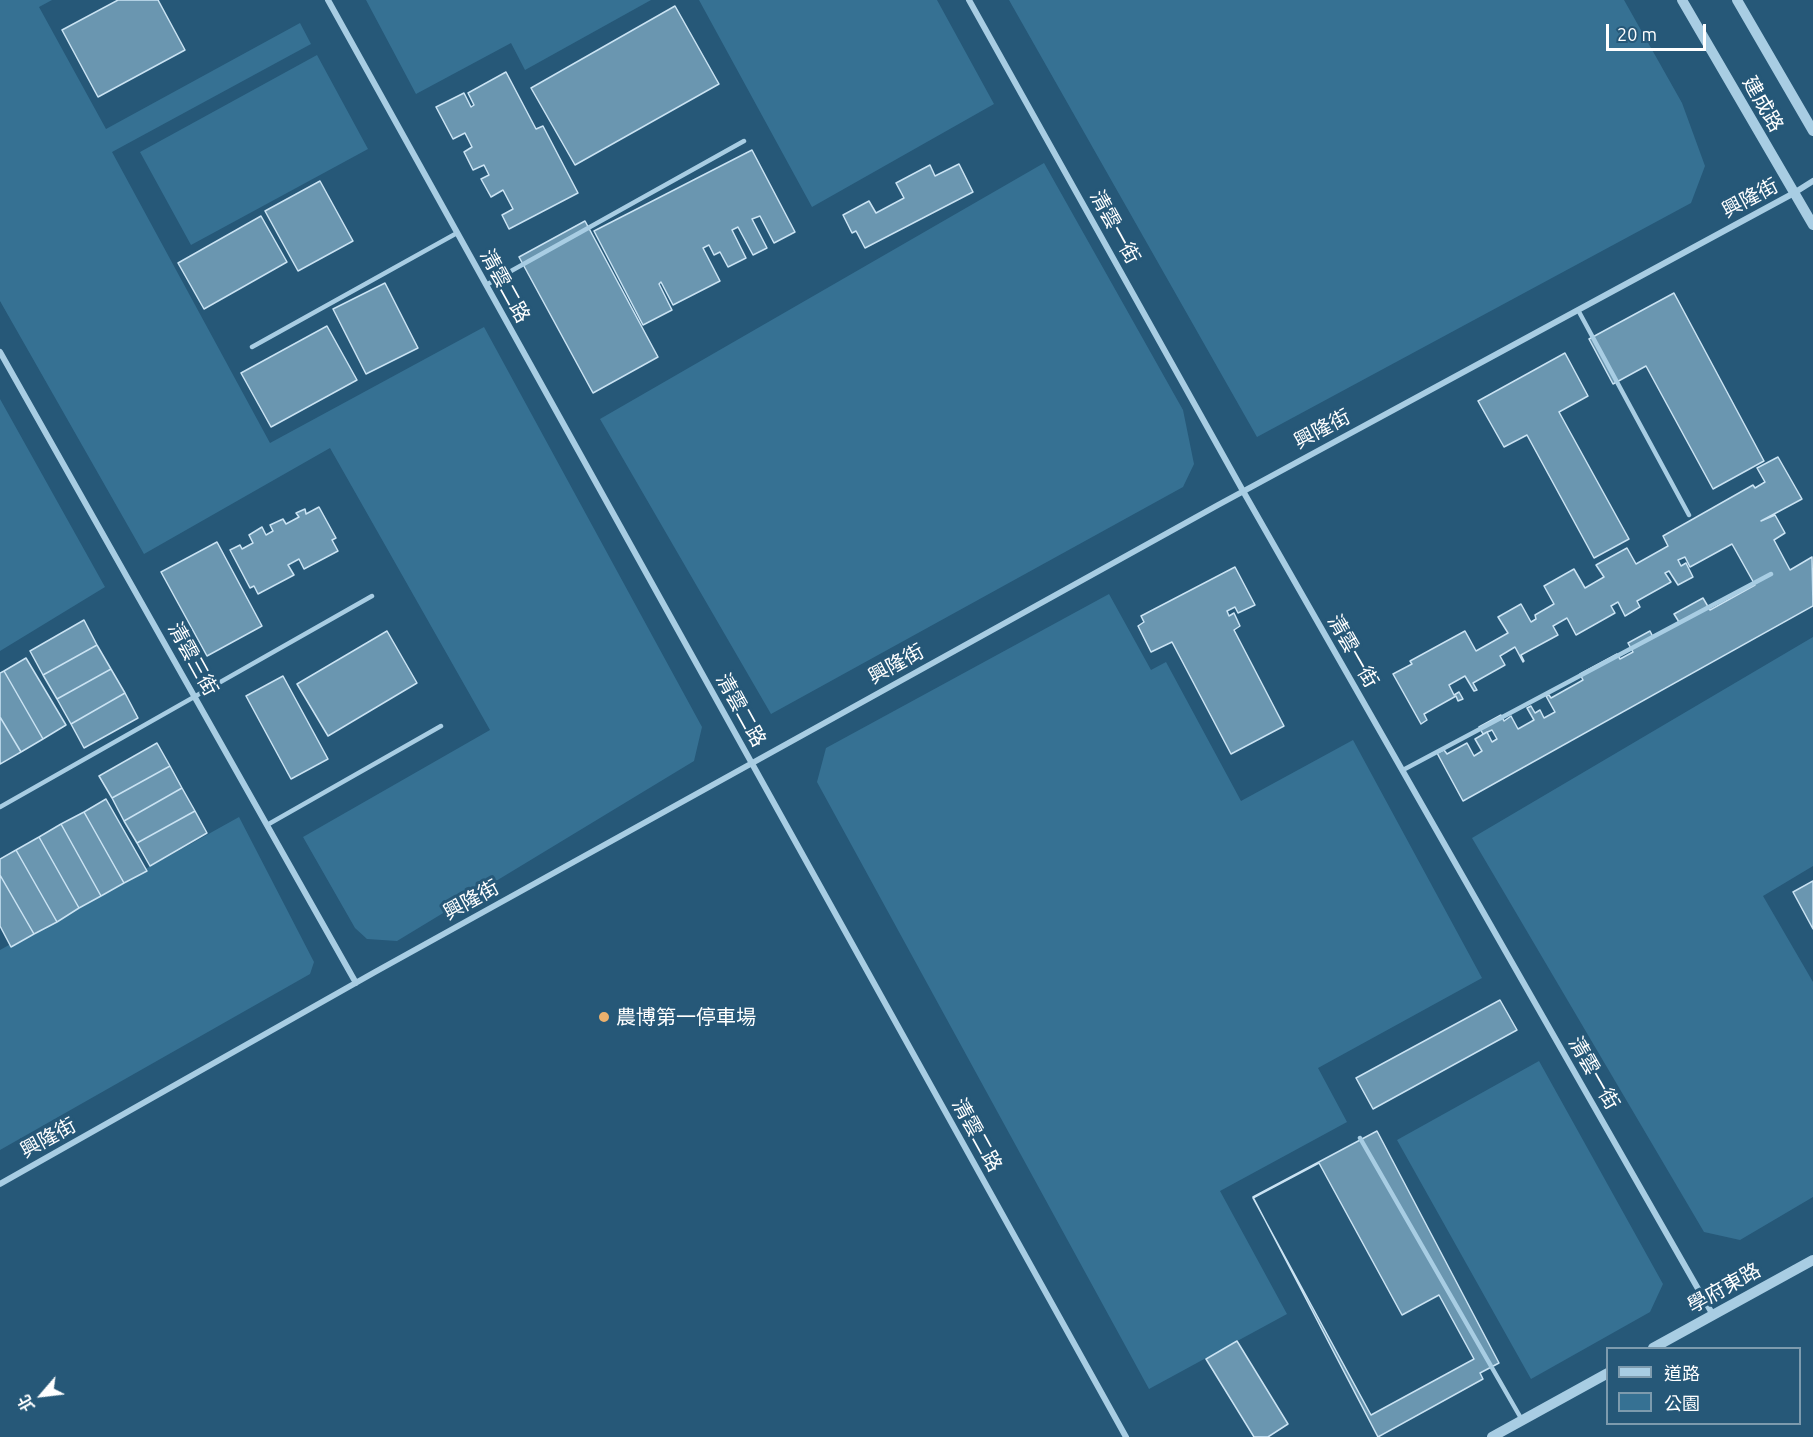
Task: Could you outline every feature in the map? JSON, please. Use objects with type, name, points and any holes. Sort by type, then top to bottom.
[{"type":"street","name":"清雲二路","points":[[328,0],[1126,1437]]},
{"type":"street","name":"清雲一街","points":[[969,0],[1243,491],[1713,1315]]},
{"type":"street","name":"建成路","points":[[1682,0],[1813,225]]},
{"type":"street","name":"建成路","points":[[1737,0],[1813,131]]},
{"type":"street","name":"興隆街","points":[[0,1184],[356,983],[1243,491],[1813,181]]},
{"type":"street","name":"清雲三街","points":[[0,352],[356,983]]},
{"type":"street","name":"學府東路","points":[[1655,1347],[1813,1260]]},
{"type":"street","points":[[1492,1437],[1606,1374]]},
{"type":"lane","points":[[486,285],[744,141]]},
{"type":"lane","points":[[252,347],[457,233]]},
{"type":"lane","points":[[1578,310],[1689,515]]},
{"type":"lane","points":[[1403,770],[1771,574]]},
{"type":"lane","points":[[0,807],[372,596]]},
{"type":"lane","points":[[267,825],[441,726]]},
{"type":"lane","points":[[1360,1138],[1522,1420]]},
{"type":"green space","points":[[0,0],[52,0],[39,7],[106,129],[300,23],[311,44],[112,152],[270,443],[484,327],[702,727],[694,761],[397,941],[367,939],[355,928],[303,837],[490,730],[330,448],[144,554],[0,301]]},
{"type":"green space","points":[[366,0],[651,0],[525,70],[511,43],[416,94]]},
{"type":"green space","points":[[699,0],[937,0],[994,104],[812,207]]},
{"type":"green space","points":[[1009,0],[1624,0],[1682,103],[1705,166],[1691,203],[1257,437]]},
{"type":"green space","points":[[317,55],[368,149],[191,245],[140,152]]},
{"type":"green space","points":[[1044,163],[1183,410],[1194,464],[1183,487],[771,714],[600,419]]},
{"type":"green space","points":[[0,399],[105,587],[0,651]]},
{"type":"green space","points":[[1109,594],[1151,670],[1166,662],[1241,801],[1353,740],[1482,978],[1318,1068],[1347,1122],[1220,1191],[1287,1314],[1149,1389],[817,782],[826,748]]},
{"type":"green space","points":[[1813,637],[1813,866],[1763,896],[1813,982],[1813,1197],[1740,1240],[1704,1232],[1472,838]]},
{"type":"green space","points":[[239,817],[314,962],[310,974],[0,1150],[0,950]]},
{"type":"green space","points":[[1539,1061],[1663,1284],[1650,1312],[1531,1379],[1397,1140]]},
{"type":"building","points":[[118,0],[158,0],[185,50],[98,97],[62,30]]},
{"type":"building","points":[[675,6],[719,84],[575,165],[531,88]]},
{"type":"building","points":[[506,72],[536,129],[543,126],[578,193],[509,229],[502,215],[513,209],[503,190],[491,197],[481,179],[489,175],[484,165],[473,170],[464,152],[472,147],[465,133],[453,139],[436,107],[464,93],[471,107],[474,105],[468,93]]},
{"type":"building","points":[[752,150],[795,232],[774,243],[760,216],[752,219],[767,248],[753,255],[738,227],[732,230],[746,258],[728,267],[720,252],[714,255],[709,245],[703,248],[720,281],[673,305],[661,282],[659,284],[672,310],[643,325],[594,231]]},
{"type":"building","points":[[959,164],[973,192],[865,248],[856,231],[852,233],[843,215],[869,201],[876,213],[904,198],[896,183],[930,165],[935,176]]},
{"type":"building","points":[[320,181],[353,241],[298,271],[265,211]]},
{"type":"building","points":[[261,216],[287,262],[204,309],[178,263]]},
{"type":"building","points":[[585,221],[658,357],[593,393],[519,257]]},
{"type":"building","points":[[385,283],[418,348],[366,374],[333,309]]},
{"type":"building","points":[[1674,293],[1764,461],[1713,489],[1646,366],[1613,384],[1589,339]]},
{"type":"building","points":[[327,326],[357,380],[271,427],[241,373]]},
{"type":"building","points":[[1565,353],[1588,396],[1559,412],[1629,539],[1594,558],[1527,435],[1504,447],[1478,401]]},
{"type":"building","points":[[1778,457],[1802,499],[1761,521],[1775,515],[1785,533],[1774,540],[1790,570],[1812,557],[1813,606],[1463,801],[1437,753],[1444,750],[1447,754],[1467,743],[1474,756],[1482,751],[1475,739],[1485,733],[1483,734],[1479,727],[1501,715],[1504,721],[1511,716],[1518,729],[1534,720],[1527,708],[1531,706],[1535,713],[1540,710],[1544,718],[1555,712],[1546,696],[1549,695],[1551,698],[1583,680],[1580,674],[1617,654],[1620,659],[1633,652],[1628,643],[1650,631],[1653,637],[1679,622],[1674,614],[1703,598],[1710,610],[1755,585],[1732,544],[1690,567],[1685,557],[1678,560],[1681,566],[1686,563],[1693,577],[1678,585],[1669,571],[1665,573],[1671,582],[1637,601],[1640,607],[1625,616],[1618,602],[1611,606],[1615,613],[1576,635],[1567,618],[1553,626],[1558,635],[1521,655],[1523,662],[1515,647],[1500,656],[1505,665],[1473,683],[1477,690],[1474,691],[1465,676],[1449,685],[1454,695],[1459,692],[1463,699],[1458,701],[1456,696],[1424,714],[1427,720],[1421,724],[1393,674],[1412,664],[1410,661],[1465,631],[1476,651],[1508,633],[1498,617],[1521,604],[1531,622],[1536,619],[1535,615],[1554,604],[1544,586],[1574,569],[1585,588],[1604,577],[1596,565],[1627,548],[1636,564],[1668,546],[1663,536],[1753,485],[1755,488],[1765,482],[1757,468]],"holes":[[[1492,730],[1497,739],[1492,742],[1487,732]]]},
{"type":"building","points":[[319,507],[336,538],[332,540],[338,551],[304,569],[299,559],[288,565],[294,575],[258,594],[254,586],[250,588],[230,550],[240,545],[242,549],[253,543],[249,535],[262,527],[266,535],[273,531],[270,525],[283,519],[286,524],[299,517],[296,513],[305,509],[306,514]]},
{"type":"building","points":[[217,542],[262,626],[207,656],[161,572]]},
{"type":"building","points":[[1235,567],[1255,605],[1238,613],[1235,607],[1227,611],[1229,616],[1234,613],[1240,626],[1234,630],[1284,726],[1231,754],[1172,642],[1151,652],[1138,626],[1144,622],[1141,616]]},
{"type":"building","points":[[84,620],[97,645],[43,675],[30,651]]},
{"type":"building","points":[[387,631],[417,683],[328,736],[297,684]]},
{"type":"building","points":[[97,645],[111,669],[57,699],[43,675]]},
{"type":"building","points":[[26,658],[66,725],[43,739],[4,671]]},
{"type":"building","points":[[111,669],[125,693],[71,724],[57,699]]},
{"type":"building","points":[[4,671],[43,739],[21,752],[0,717],[0,673]]},
{"type":"building","points":[[283,676],[328,759],[291,779],[246,696]]},
{"type":"building","points":[[125,693],[138,718],[84,748],[71,724]]},
{"type":"building","points":[[0,717],[21,752],[0,764]]},
{"type":"building","points":[[157,743],[170,766],[112,798],[99,776]]},
{"type":"building","points":[[170,766],[182,788],[124,821],[112,798]]},
{"type":"building","points":[[182,788],[195,811],[137,843],[124,821]]},
{"type":"building","points":[[106,799],[147,871],[124,883],[84,812]]},
{"type":"building","points":[[195,811],[207,833],[150,866],[137,843]]},
{"type":"building","points":[[84,812],[124,883],[101,896],[61,824]]},
{"type":"building","points":[[61,824],[101,896],[79,908],[39,837]]},
{"type":"building","points":[[39,837],[79,908],[57,922],[16,850]]},
{"type":"building","points":[[16,850],[57,922],[34,934],[0,875],[0,859]]},
{"type":"building","points":[[0,875],[34,934],[11,947],[0,926]]},
{"type":"building","points":[[1813,881],[1813,929],[1793,892]]},
{"type":"building","points":[[1500,1000],[1517,1030],[1373,1109],[1356,1078]]},
{"type":"building","points":[[1377,1131],[1499,1363],[1480,1373],[1483,1379],[1378,1437],[1253,1197]]},
{"type":"building","points":[[1319,1163],[1402,1315],[1439,1295],[1474,1359],[1371,1415],[1253,1198]]},
{"type":"building","points":[[1237,1341],[1288,1424],[1268,1437],[1254,1437],[1206,1359]]},
{"type":"place","name":"農博第一停車場","points":[[604,1017]]}]
